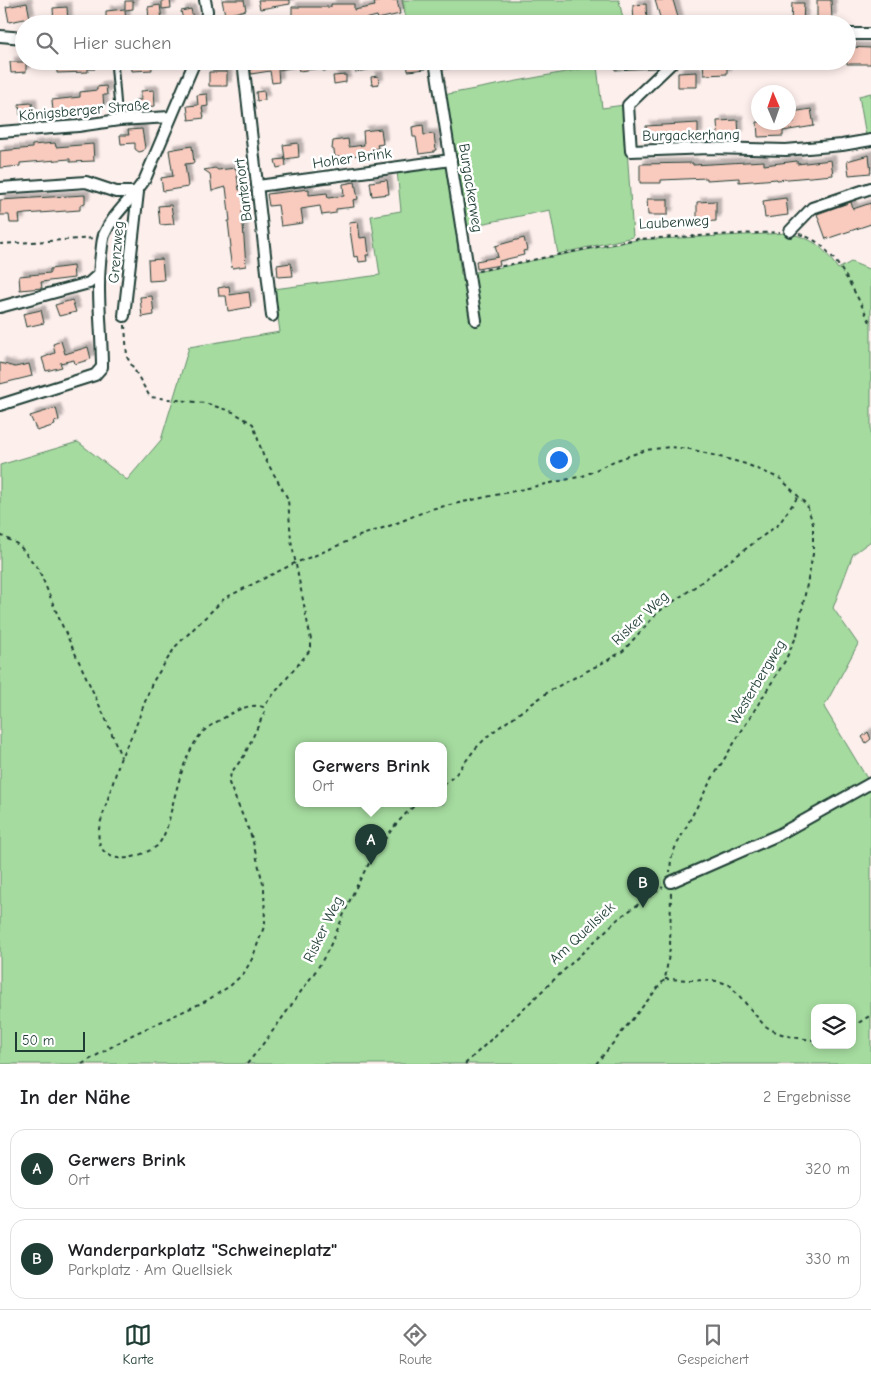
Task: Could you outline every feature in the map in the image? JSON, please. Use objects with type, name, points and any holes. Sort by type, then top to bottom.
[{"type":"street","points":[[205,0],[207,15]]},
{"type":"street","points":[[856,34],[871,34]]},
{"type":"street","points":[[0,36],[15,37]]},
{"type":"street","name":"Grenzweg","points":[[0,405],[95,375],[102,367],[99,274],[104,236],[125,203],[138,192],[145,179],[191,70]]},
{"type":"street","name":"Bantenort","points":[[244,70],[272,316]]},
{"type":"street","name":"Burgackerweg","points":[[436,70],[476,320]]},
{"type":"street","name":"Burgackerhang","points":[[665,70],[628,105],[631,151],[708,148],[786,150],[842,145],[871,140]]},
{"type":"street","name":"Königsberger Straße","points":[[0,132],[170,117]]},
{"type":"street","name":"Hoher Brink","points":[[258,186],[451,160]]},
{"type":"street","points":[[0,188],[86,182],[116,192],[138,192]]},
{"type":"street","points":[[790,231],[812,208],[871,188]]},
{"type":"street","name":"Grenzweg","points":[[124,316],[138,192]]},
{"type":"street","points":[[0,307],[89,283],[99,274]]},
{"type":"street","points":[[671,882],[778,835],[871,783]]},
{"type":"lane","points":[[115,70],[119,120]]},
{"type":"path","name":"Laubenweg","points":[[468,273],[636,239],[790,231]]},
{"type":"path","points":[[790,231],[810,238],[826,249],[840,269],[871,324]]},
{"type":"path","points":[[0,244],[93,239],[104,236]]},
{"type":"path","points":[[82,1064],[132,1035],[206,1001],[230,986],[244,973],[252,959],[264,924],[264,888],[252,838],[229,783],[231,774],[244,756],[265,711],[263,707],[311,649],[311,640],[291,540],[288,499],[263,455],[253,424],[233,412],[205,403],[150,398],[127,357],[124,316]]},
{"type":"path","name":"Westerbergweg","points":[[263,707],[256,706],[238,710],[202,732],[185,764],[163,838],[157,846],[135,857],[116,859],[105,853],[98,842],[98,833],[121,757],[134,731],[152,683],[176,646],[225,598],[295,562],[431,509],[583,476],[614,461],[646,450],[670,447],[690,449],[746,464],[781,480],[807,505],[813,524],[813,554],[797,635],[785,661],[710,782],[674,848],[671,859],[670,948],[665,979]]},
{"type":"path","name":"Risker Weg","points":[[447,782],[490,734],[551,690],[623,651],[658,612],[779,524],[797,498],[800,497]]},
{"type":"path","points":[[0,535],[19,546],[39,570],[121,757]]},
{"type":"path","name":"Risker Weg","points":[[247,1064],[322,961],[363,875],[391,830],[414,807]]},
{"type":"path","name":"Am Quellsiek","points":[[466,1064],[619,918],[671,882]]},
{"type":"path","points":[[596,1064],[665,979],[725,982],[730,985],[770,1030],[780,1034],[811,1039]]},
{"type":"path","points":[[856,1024],[871,1015]]},
{"type":"green space","points":[[402,0],[619,0],[622,15],[405,15]]},
{"type":"green space","points":[[576,70],[597,70],[602,108],[624,105],[633,237],[558,254],[550,210],[465,227],[443,95]]},
{"type":"green space","points":[[871,93],[871,134],[866,136],[859,96]]},
{"type":"green space","points":[[448,163],[461,275],[636,240],[789,233],[818,245],[838,269],[851,262],[871,270],[871,541],[853,554],[833,608],[858,644],[824,707],[868,780],[777,830],[682,871],[686,879],[781,837],[871,788],[871,1064],[0,1064],[0,465],[78,442],[127,480],[161,440],[189,347],[280,332],[274,289],[380,275],[371,216],[401,211],[397,170]]},
{"type":"building","points":[[162,0],[170,0],[171,8],[162,9]]},
{"type":"building","points":[[222,0],[244,0],[246,10],[225,15]]},
{"type":"building","points":[[258,0],[290,0],[290,4],[260,9]]},
{"type":"building","points":[[397,0],[400,14],[292,15],[292,7],[331,7],[331,4],[354,4],[354,10],[375,6],[374,2]]},
{"type":"building","points":[[655,0],[673,0],[677,15],[659,15]]},
{"type":"building","points":[[817,0],[831,0],[832,15],[817,15]]},
{"type":"building","points":[[125,1],[133,1],[133,9],[125,10],[125,15],[106,15],[106,11],[125,9]]},
{"type":"building","points":[[27,3],[29,15],[15,15],[15,21],[9,22],[6,7]]},
{"type":"building","points":[[792,3],[804,3],[803,15],[791,15]]},
{"type":"building","points":[[646,4],[647,15],[634,15],[633,5]]},
{"type":"building","points":[[160,5],[161,15],[149,15],[148,7]]},
{"type":"building","points":[[67,7],[67,15],[53,15],[53,8]]},
{"type":"building","points":[[191,9],[192,15],[182,15],[181,11]]},
{"type":"building","points":[[856,47],[871,48],[871,64],[856,64]]},
{"type":"building","points":[[10,62],[15,62],[15,70],[26,70],[26,72],[11,73]]},
{"type":"building","points":[[57,70],[88,70],[88,72],[57,73]]},
{"type":"building","points":[[251,70],[278,70],[279,82],[272,83],[270,71],[251,74]]},
{"type":"building","points":[[704,70],[727,70],[727,74],[704,75]]},
{"type":"building","points":[[209,72],[227,72],[227,86],[209,86]]},
{"type":"building","points":[[697,72],[697,87],[678,87],[678,73]]},
{"type":"building","points":[[346,75],[346,82],[334,84],[333,76]]},
{"type":"building","points":[[378,76],[379,84],[372,85],[371,77]]},
{"type":"building","points":[[106,86],[107,95],[103,95],[104,108],[53,112],[52,100],[80,97],[80,92],[97,90],[97,87]]},
{"type":"building","points":[[154,90],[155,106],[135,108],[135,100],[141,100],[141,91]]},
{"type":"building","points":[[264,91],[265,100],[257,101],[256,92]]},
{"type":"building","points":[[207,94],[208,106],[202,107],[204,118],[189,120],[187,106],[198,105],[197,95]]},
{"type":"building","points":[[32,103],[33,114],[20,115],[19,104]]},
{"type":"building","points":[[811,109],[814,126],[796,129],[796,111]]},
{"type":"building","points":[[738,120],[739,135],[718,136],[717,121]]},
{"type":"building","points":[[698,123],[698,137],[647,140],[646,126]]},
{"type":"building","points":[[423,125],[424,135],[434,134],[436,150],[419,154],[416,137],[413,137],[412,127]]},
{"type":"building","points":[[142,129],[145,148],[143,151],[139,152],[135,149],[135,143],[121,144],[120,135],[129,135],[128,130]]},
{"type":"building","points":[[381,129],[383,144],[377,145],[378,148],[373,149],[374,156],[335,157],[334,150],[332,149],[333,141],[348,139],[349,147],[364,145],[363,131]]},
{"type":"building","points":[[758,130],[789,130],[783,131],[783,136],[758,137]]},
{"type":"building","points":[[55,143],[56,147],[93,144],[94,161],[70,162],[70,159],[20,163],[20,166],[0,168],[0,151],[32,148],[32,145]]},
{"type":"building","points":[[298,143],[299,157],[285,159],[283,145]]},
{"type":"building","points":[[192,146],[194,163],[185,164],[188,187],[163,191],[161,178],[173,176],[169,150]]},
{"type":"building","points":[[869,155],[871,173],[849,175],[847,161]]},
{"type":"building","points":[[285,159],[286,166],[277,168],[275,160]]},
{"type":"building","points":[[831,160],[833,175],[739,182],[739,178],[707,180],[707,178],[661,180],[661,183],[640,183],[640,164],[693,163],[693,165],[764,161],[764,165],[797,161],[797,164]]},
{"type":"building","points":[[215,168],[218,170],[236,168],[239,190],[249,188],[250,197],[243,198],[244,211],[242,211],[246,266],[232,268],[229,248],[231,247],[228,221],[230,221],[226,187],[212,191],[210,174],[204,170]]},
{"type":"building","points":[[387,180],[389,194],[372,196],[370,182]]},
{"type":"building","points":[[355,182],[358,199],[353,200],[354,207],[336,209],[336,213],[322,215],[320,206],[301,209],[303,223],[281,226],[278,205],[269,206],[267,194],[309,189],[309,195],[327,193],[328,198],[344,196],[343,184]]},
{"type":"building","points":[[85,195],[85,203],[80,205],[80,210],[19,215],[20,223],[10,223],[9,215],[0,215],[0,200]]},
{"type":"building","points":[[786,198],[788,215],[765,218],[763,201]]},
{"type":"building","points":[[647,199],[668,199],[668,215],[648,215]]},
{"type":"building","points":[[716,201],[716,221],[697,222],[697,202]]},
{"type":"building","points":[[851,202],[853,209],[871,203],[871,224],[826,239],[817,214]]},
{"type":"building","points":[[171,205],[174,224],[160,225],[158,206]]},
{"type":"building","points":[[358,222],[360,238],[367,237],[369,255],[366,255],[367,261],[359,262],[358,256],[354,257],[349,223]]},
{"type":"building","points":[[524,238],[527,250],[523,251],[524,255],[499,261],[500,265],[477,269],[476,261],[498,257],[495,246]]},
{"type":"building","points":[[162,259],[164,280],[149,281],[148,260]]},
{"type":"building","points":[[291,263],[293,276],[278,277],[277,265]]},
{"type":"building","points":[[73,266],[74,278],[41,282],[42,288],[20,290],[19,276],[50,273],[50,269]]},
{"type":"building","points":[[229,286],[230,295],[249,292],[251,307],[228,311],[226,296],[219,296],[218,288]]},
{"type":"building","points":[[152,296],[154,315],[142,317],[140,297]]},
{"type":"building","points":[[72,300],[76,312],[59,316],[55,305]]},
{"type":"building","points":[[41,310],[44,323],[26,327],[23,314]]},
{"type":"building","points":[[61,341],[65,354],[88,347],[91,359],[75,364],[74,360],[60,363],[62,367],[46,371],[42,358],[55,353],[53,344]]},
{"type":"building","points":[[0,363],[15,367],[29,364],[32,376],[0,384]]},
{"type":"building","points":[[56,408],[59,420],[54,422],[55,425],[37,431],[30,416]]},
{"type":"building","points":[[868,732],[871,739],[866,743],[862,737]]},
{"type":"place","name":"Gerwers Brink","points":[[371,865]]},
{"type":"place","name":"Wanderparkplatz \"Schweineplatz\"","points":[[643,908]]}]
